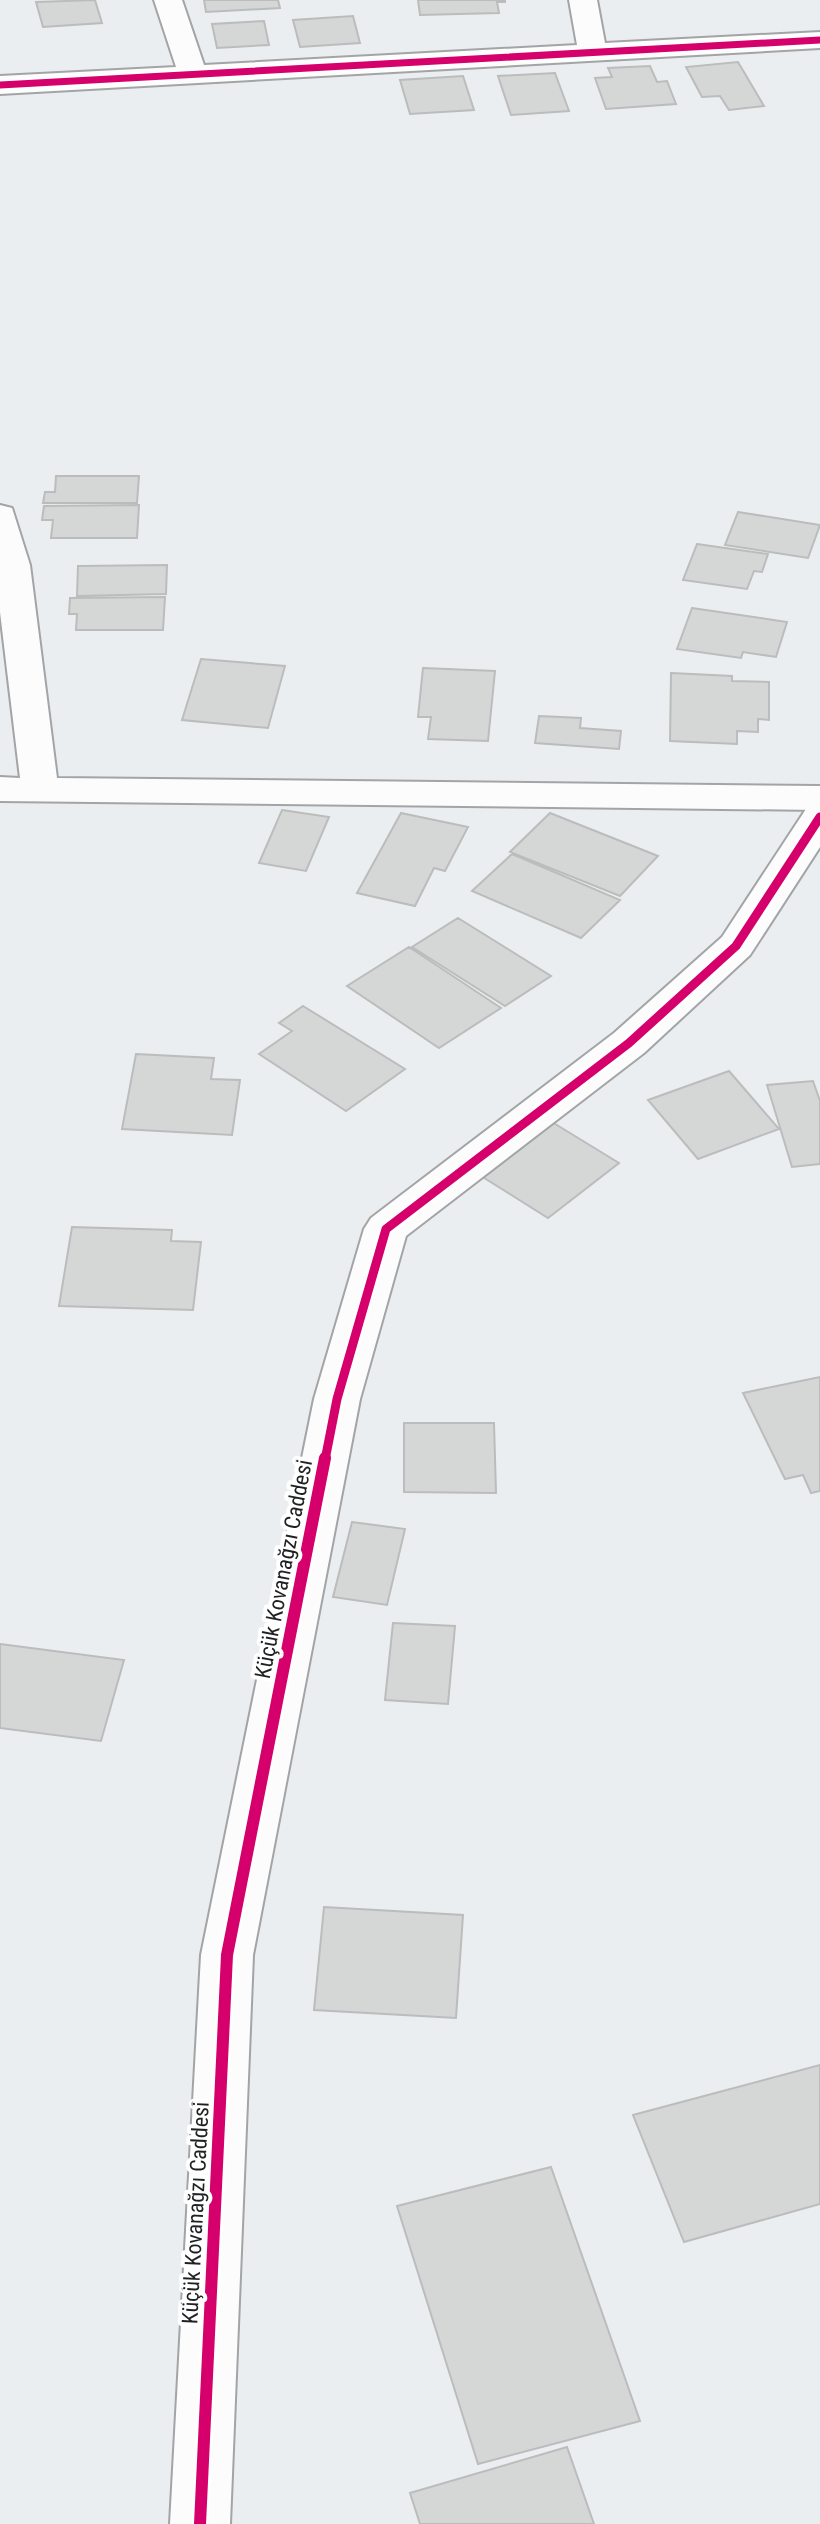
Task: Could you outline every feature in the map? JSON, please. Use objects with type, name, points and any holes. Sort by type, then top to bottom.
[{"type":"street","points":[[168,0],[193,75]]},
{"type":"street","points":[[583,0],[592,52]]},
{"type":"street","points":[[0,85],[820,40]]},
{"type":"street","points":[[0,515],[12,565],[40,790]]},
{"type":"street","points":[[0,789],[820,798]]},
{"type":"street","name":"Küçük Kovanağzı Caddesi","points":[[200,2524],[227,1955],[337,1399],[386,1229],[629,1043],[736,946],[820,817]]},
{"type":"building","points":[[95,0],[102,23],[43,27],[36,2]]},
{"type":"building","points":[[204,0],[278,0],[280,8],[206,12]]},
{"type":"building","points":[[418,0],[505,2],[497,2],[499,13],[420,15]]},
{"type":"building","points":[[353,16],[360,43],[300,47],[293,20]]},
{"type":"building","points":[[264,21],[269,45],[217,48],[212,24]]},
{"type":"building","points":[[738,62],[764,106],[729,110],[720,96],[702,97],[686,67]]},
{"type":"building","points":[[650,66],[657,82],[667,81],[676,104],[606,109],[595,78],[612,77],[608,68]]},
{"type":"building","points":[[555,73],[569,111],[511,115],[498,76]]},
{"type":"building","points":[[463,76],[474,110],[410,114],[400,80]]},
{"type":"building","points":[[56,476],[139,476],[137,503],[43,503],[45,492],[55,492]]},
{"type":"building","points":[[139,505],[137,538],[51,538],[53,520],[42,520],[44,506]]},
{"type":"building","points":[[738,512],[820,525],[808,558],[725,545]]},
{"type":"building","points":[[697,544],[768,554],[762,572],[754,571],[747,589],[683,580]]},
{"type":"building","points":[[167,565],[166,594],[77,596],[78,566]]},
{"type":"building","points":[[165,597],[163,630],[76,630],[77,614],[69,614],[70,598]]},
{"type":"building","points":[[692,608],[787,622],[776,657],[743,652],[741,658],[677,649]]},
{"type":"building","points":[[201,659],[285,666],[268,728],[182,720]]},
{"type":"building","points":[[423,668],[495,671],[488,741],[428,739],[431,717],[418,717]]},
{"type":"building","points":[[671,673],[732,676],[732,681],[769,682],[769,720],[758,719],[758,732],[737,731],[737,744],[670,741]]},
{"type":"building","points":[[539,716],[581,718],[580,728],[621,731],[619,749],[535,743]]},
{"type":"building","points":[[282,810],[329,817],[306,871],[259,863]]},
{"type":"building","points":[[401,813],[468,827],[445,871],[434,868],[415,906],[357,893]]},
{"type":"building","points":[[550,813],[658,856],[620,896],[510,852]]},
{"type":"building","points":[[512,854],[620,900],[581,938],[472,891]]},
{"type":"building","points":[[458,918],[551,976],[505,1006],[412,947]]},
{"type":"building","points":[[409,947],[501,1008],[439,1048],[347,986]]},
{"type":"building","points":[[303,1006],[405,1069],[346,1111],[259,1054],[292,1031],[279,1023]]},
{"type":"building","points":[[136,1054],[214,1058],[211,1079],[240,1080],[232,1135],[122,1129]]},
{"type":"building","points":[[729,1071],[779,1129],[698,1159],[648,1100]]},
{"type":"building","points":[[813,1081],[820,1101],[820,1164],[792,1167],[767,1085]]},
{"type":"building","points":[[552,1122],[619,1163],[548,1218],[481,1176]]},
{"type":"building","points":[[72,1227],[172,1230],[171,1241],[201,1242],[193,1310],[59,1306]]},
{"type":"building","points":[[820,1377],[820,1491],[811,1493],[803,1475],[785,1479],[743,1393]]},
{"type":"building","points":[[404,1423],[494,1423],[496,1493],[404,1492]]},
{"type":"building","points":[[352,1522],[405,1529],[387,1605],[333,1597]]},
{"type":"building","points":[[393,1623],[455,1626],[448,1704],[385,1700]]},
{"type":"building","points":[[0,1644],[124,1660],[101,1741],[0,1728]]},
{"type":"building","points":[[324,1907],[463,1915],[456,2018],[314,2010]]},
{"type":"building","points":[[820,2065],[820,2204],[684,2242],[633,2115]]},
{"type":"building","points":[[551,2167],[640,2421],[478,2464],[397,2206]]},
{"type":"building","points":[[567,2447],[594,2524],[420,2524],[410,2493]]},
{"type":"cycle path","points":[[0,85],[820,40]]},
{"type":"cycle path","points":[[200,2524],[227,1955],[337,1399],[386,1229],[629,1043],[736,946],[820,817]]}]
